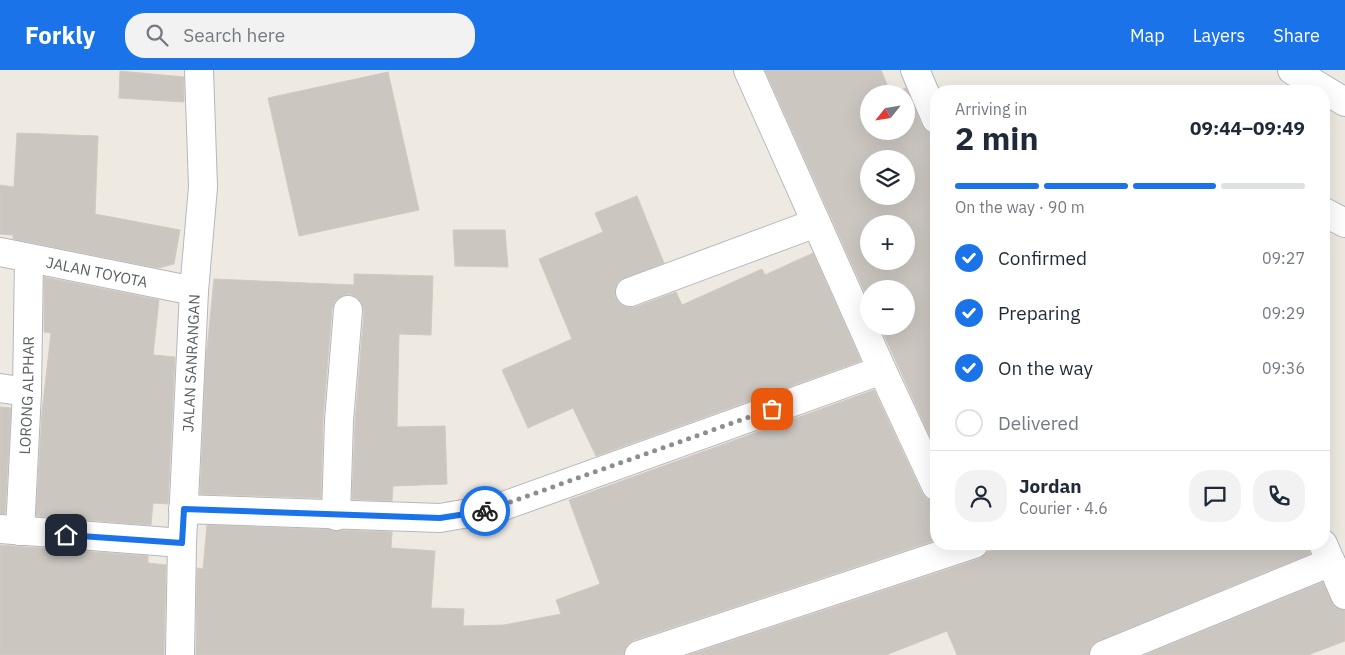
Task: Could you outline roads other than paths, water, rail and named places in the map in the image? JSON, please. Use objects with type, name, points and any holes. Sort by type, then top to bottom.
[{"type":"street","name":"JALAN SANRANGAN","points":[[180,655],[182,543],[194,291],[203,187],[199,70]]},
{"type":"street","points":[[748,70],[930,473]]},
{"type":"street","points":[[915,70],[930,105]]},
{"type":"street","points":[[1292,70],[1317,85]]},
{"type":"street","points":[[1330,93],[1345,102]]},
{"type":"street","points":[[1330,215],[1345,223]]},
{"type":"street","points":[[630,292],[816,223]]},
{"type":"street","name":"JALAN TOYOTA","points":[[0,252],[194,291]]},
{"type":"street","name":"LORONG ALPHAR","points":[[10,530],[27,392],[29,259]]},
{"type":"street","points":[[336,516],[339,422],[348,310]]},
{"type":"street","points":[[184,509],[336,516],[440,518],[498,508],[882,370]]},
{"type":"street","points":[[0,388],[27,392]]},
{"type":"street","points":[[10,530],[182,543]]},
{"type":"street","points":[[639,655],[953,550]]},
{"type":"street","points":[[1104,655],[1327,553],[1345,596]]}]
